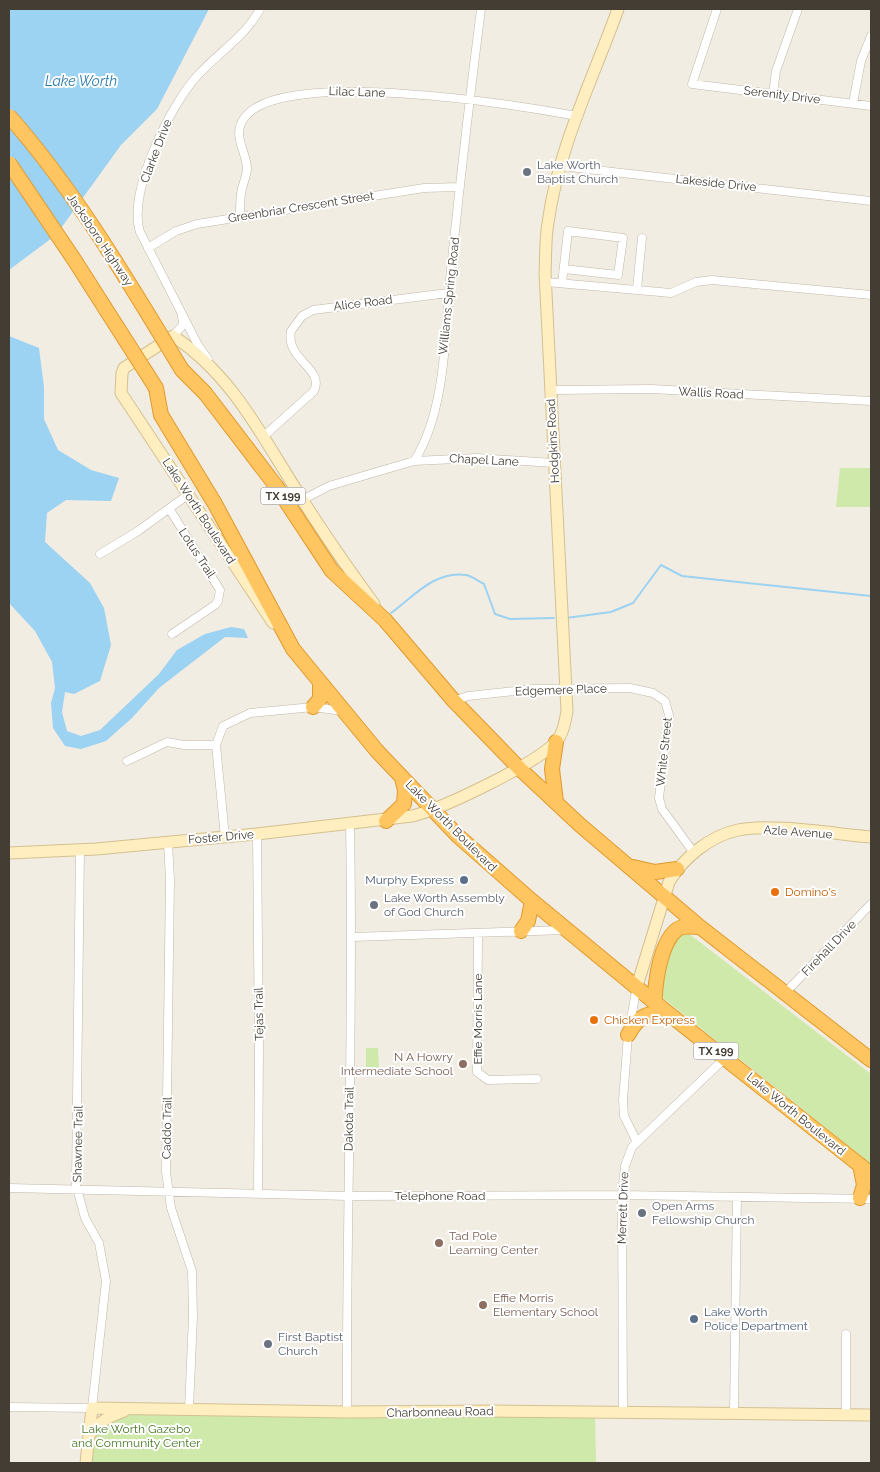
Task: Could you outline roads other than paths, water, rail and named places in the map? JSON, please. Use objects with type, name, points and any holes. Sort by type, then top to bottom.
[{"type":"highway","name":"Jacksboro Highway","points":[[9,116],[50,166],[130,285],[182,370],[205,393],[276,486],[332,571],[385,620]]},
{"type":"highway","name":"TX 199","points":[[9,163],[75,260],[156,388],[160,415],[215,504],[293,649]]},
{"type":"highway","name":"TX 199","points":[[385,620],[454,701],[519,768],[556,802],[700,927],[871,1060]]},
{"type":"highway","name":"Lake Worth Boulevard","points":[[293,649],[343,711],[402,777],[432,810],[486,862],[669,1014],[871,1174]]},
{"type":"highway","points":[[313,707],[320,699],[320,683]]},
{"type":"highway","points":[[556,742],[552,770],[556,802]]},
{"type":"highway","points":[[386,821],[404,804],[405,790],[402,777]]},
{"type":"highway","points":[[630,866],[655,872],[677,869]]},
{"type":"highway","points":[[521,931],[528,921],[532,901]]},
{"type":"highway","points":[[655,1002],[655,980],[673,933],[683,927],[700,927]]},
{"type":"highway","points":[[628,1035],[640,1017],[656,1012],[669,1014]]},
{"type":"highway","points":[[860,1165],[865,1199]]},
{"type":"street","name":"Clarke Drive","points":[[214,368],[198,345],[138,226],[140,192],[166,122],[188,86],[208,64],[246,31],[260,9]]},
{"type":"street","name":"Williams Spring Road","points":[[414,461],[426,440],[436,408],[481,9]]},
{"type":"street","name":"Hodgkins Road","points":[[556,742],[564,724],[566,688],[550,390],[546,282],[548,223],[560,166],[618,9]]},
{"type":"street","name":"Serenity Drive","points":[[717,9],[692,84],[871,106]]},
{"type":"street","points":[[773,94],[776,71],[798,9]]},
{"type":"street","points":[[853,103],[860,61],[871,36]]},
{"type":"street","name":"Lilac Lane","points":[[240,217],[241,195],[247,169],[239,143],[240,129],[244,118],[259,107],[294,95],[322,91],[470,99],[577,116]]},
{"type":"street","name":"Lakeside Drive","points":[[560,166],[871,201]]},
{"type":"street","name":"Greenbriar Crescent Street","points":[[148,248],[190,226],[424,188],[460,187]]},
{"type":"street","points":[[562,283],[568,231],[623,238],[618,275],[564,269]]},
{"type":"street","points":[[637,289],[642,238]]},
{"type":"street","points":[[546,282],[672,293],[696,282],[712,280],[871,295]]},
{"type":"street","name":"Alice Road","points":[[263,437],[314,391],[316,386],[313,372],[301,362],[291,348],[290,336],[302,316],[313,310],[448,293]]},
{"type":"street","points":[[173,336],[183,325],[181,311]]},
{"type":"street","name":"TX 199","points":[[173,336],[214,368],[237,396],[302,500],[385,620]]},
{"type":"street","name":"Lake Worth Boulevard","points":[[173,336],[124,368],[121,393],[246,583],[293,649]]},
{"type":"street","name":"Wallis Road","points":[[550,390],[652,389],[871,401]]},
{"type":"street","name":"Chapel Lane","points":[[414,461],[477,458],[554,463]]},
{"type":"street","points":[[302,500],[329,486],[414,461]]},
{"type":"street","points":[[100,554],[170,510],[189,494]]},
{"type":"street","name":"Lotus Trail","points":[[170,510],[220,590],[218,601],[214,605],[172,634]]},
{"type":"street","name":"Edgemere Place","points":[[454,701],[468,696],[566,688],[630,688],[653,693],[665,701]]},
{"type":"street","name":"White Street","points":[[665,701],[669,715],[659,798],[662,809],[694,853]]},
{"type":"street","points":[[225,837],[216,745],[222,726],[243,715],[313,707],[343,711]]},
{"type":"street","points":[[127,761],[167,742],[184,746],[216,745]]},
{"type":"street","points":[[432,810],[519,768],[556,742]]},
{"type":"street","name":"Foster Drive","points":[[9,854],[168,842],[350,825],[386,821],[432,810]]},
{"type":"street","name":"Dakota Trail","points":[[347,1412],[352,937],[350,825]]},
{"type":"street","name":"Azle Avenue","points":[[665,895],[677,869],[694,853],[716,838],[744,830],[765,828],[871,837]]},
{"type":"street","name":"Tejas Trail","points":[[257,834],[258,1193]]},
{"type":"street","name":"Caddo Trail","points":[[168,842],[170,880],[166,1172],[173,1216],[192,1271],[193,1316],[189,1409]]},
{"type":"street","name":"Shawnee Trail","points":[[80,849],[77,1190],[85,1218],[98,1243],[106,1281],[86,1463]]},
{"type":"street","points":[[665,895],[637,986],[628,1035],[623,1110],[637,1142],[725,1058]]},
{"type":"street","name":"Firehall Drive","points":[[786,992],[871,904]]},
{"type":"street","points":[[352,937],[567,930]]},
{"type":"street","name":"Effie Morris Lane","points":[[478,933],[477,1072],[488,1080],[537,1079]]},
{"type":"street","name":"Merrett Drive","points":[[623,1413],[622,1195],[627,1156],[637,1142]]},
{"type":"street","name":"Telephone Road","points":[[9,1188],[348,1196],[622,1195],[865,1199]]},
{"type":"street","points":[[734,1414],[737,1197]]},
{"type":"street","points":[[846,1334],[846,1415]]},
{"type":"street","name":"Charbonneau Road","points":[[9,1407],[347,1412],[494,1411],[871,1415]]},
{"type":"street","points":[[89,1435],[96,1425],[111,1415],[135,1408]]},
{"type":"water","name":"Lake Worth","points":[[9,9],[209,9],[157,109],[121,145],[56,235],[9,270]]},
{"type":"water","points":[[9,336],[39,348],[44,387],[44,419],[58,450],[91,470],[119,478],[111,501],[66,500],[47,513],[45,542],[90,583],[104,608],[111,645],[100,681],[74,694],[65,692],[62,712],[67,731],[81,736],[100,730],[159,674],[177,650],[205,634],[231,627],[244,629],[248,638],[225,637],[159,688],[132,718],[106,741],[81,749],[65,746],[53,728],[51,703],[55,688],[52,662],[35,631],[9,603]]},
{"type":"waterway","points":[[566,618],[611,612],[633,603],[661,565],[682,576],[871,596]]},
{"type":"waterway","points":[[391,613],[434,581],[444,577],[466,575],[484,584],[495,614],[510,619],[554,618]]},
{"type":"place","name":"Lake Worth Baptist Church","points":[[527,172]]},
{"type":"place","name":"Murphy Express","points":[[464,880]]},
{"type":"place","name":"Domino's","points":[[775,892]]},
{"type":"place","name":"Lake Worth Assembly of God Church","points":[[374,905]]},
{"type":"place","name":"Chicken Express","points":[[594,1020]]},
{"type":"place","name":"N A Howry Intermediate School","points":[[463,1064]]},
{"type":"place","name":"Open Arms Fellowship Church","points":[[642,1213]]},
{"type":"place","name":"Tad Pole Learning Center","points":[[439,1243]]},
{"type":"place","name":"Effie Morris Elementary School","points":[[483,1305]]},
{"type":"place","name":"Lake Worth Police Department","points":[[694,1319]]},
{"type":"place","name":"First Baptist Church","points":[[268,1344]]},
{"type":"park label","name":"Lake Worth Gazebo and Community Center","points":[[136,1436]]}]
